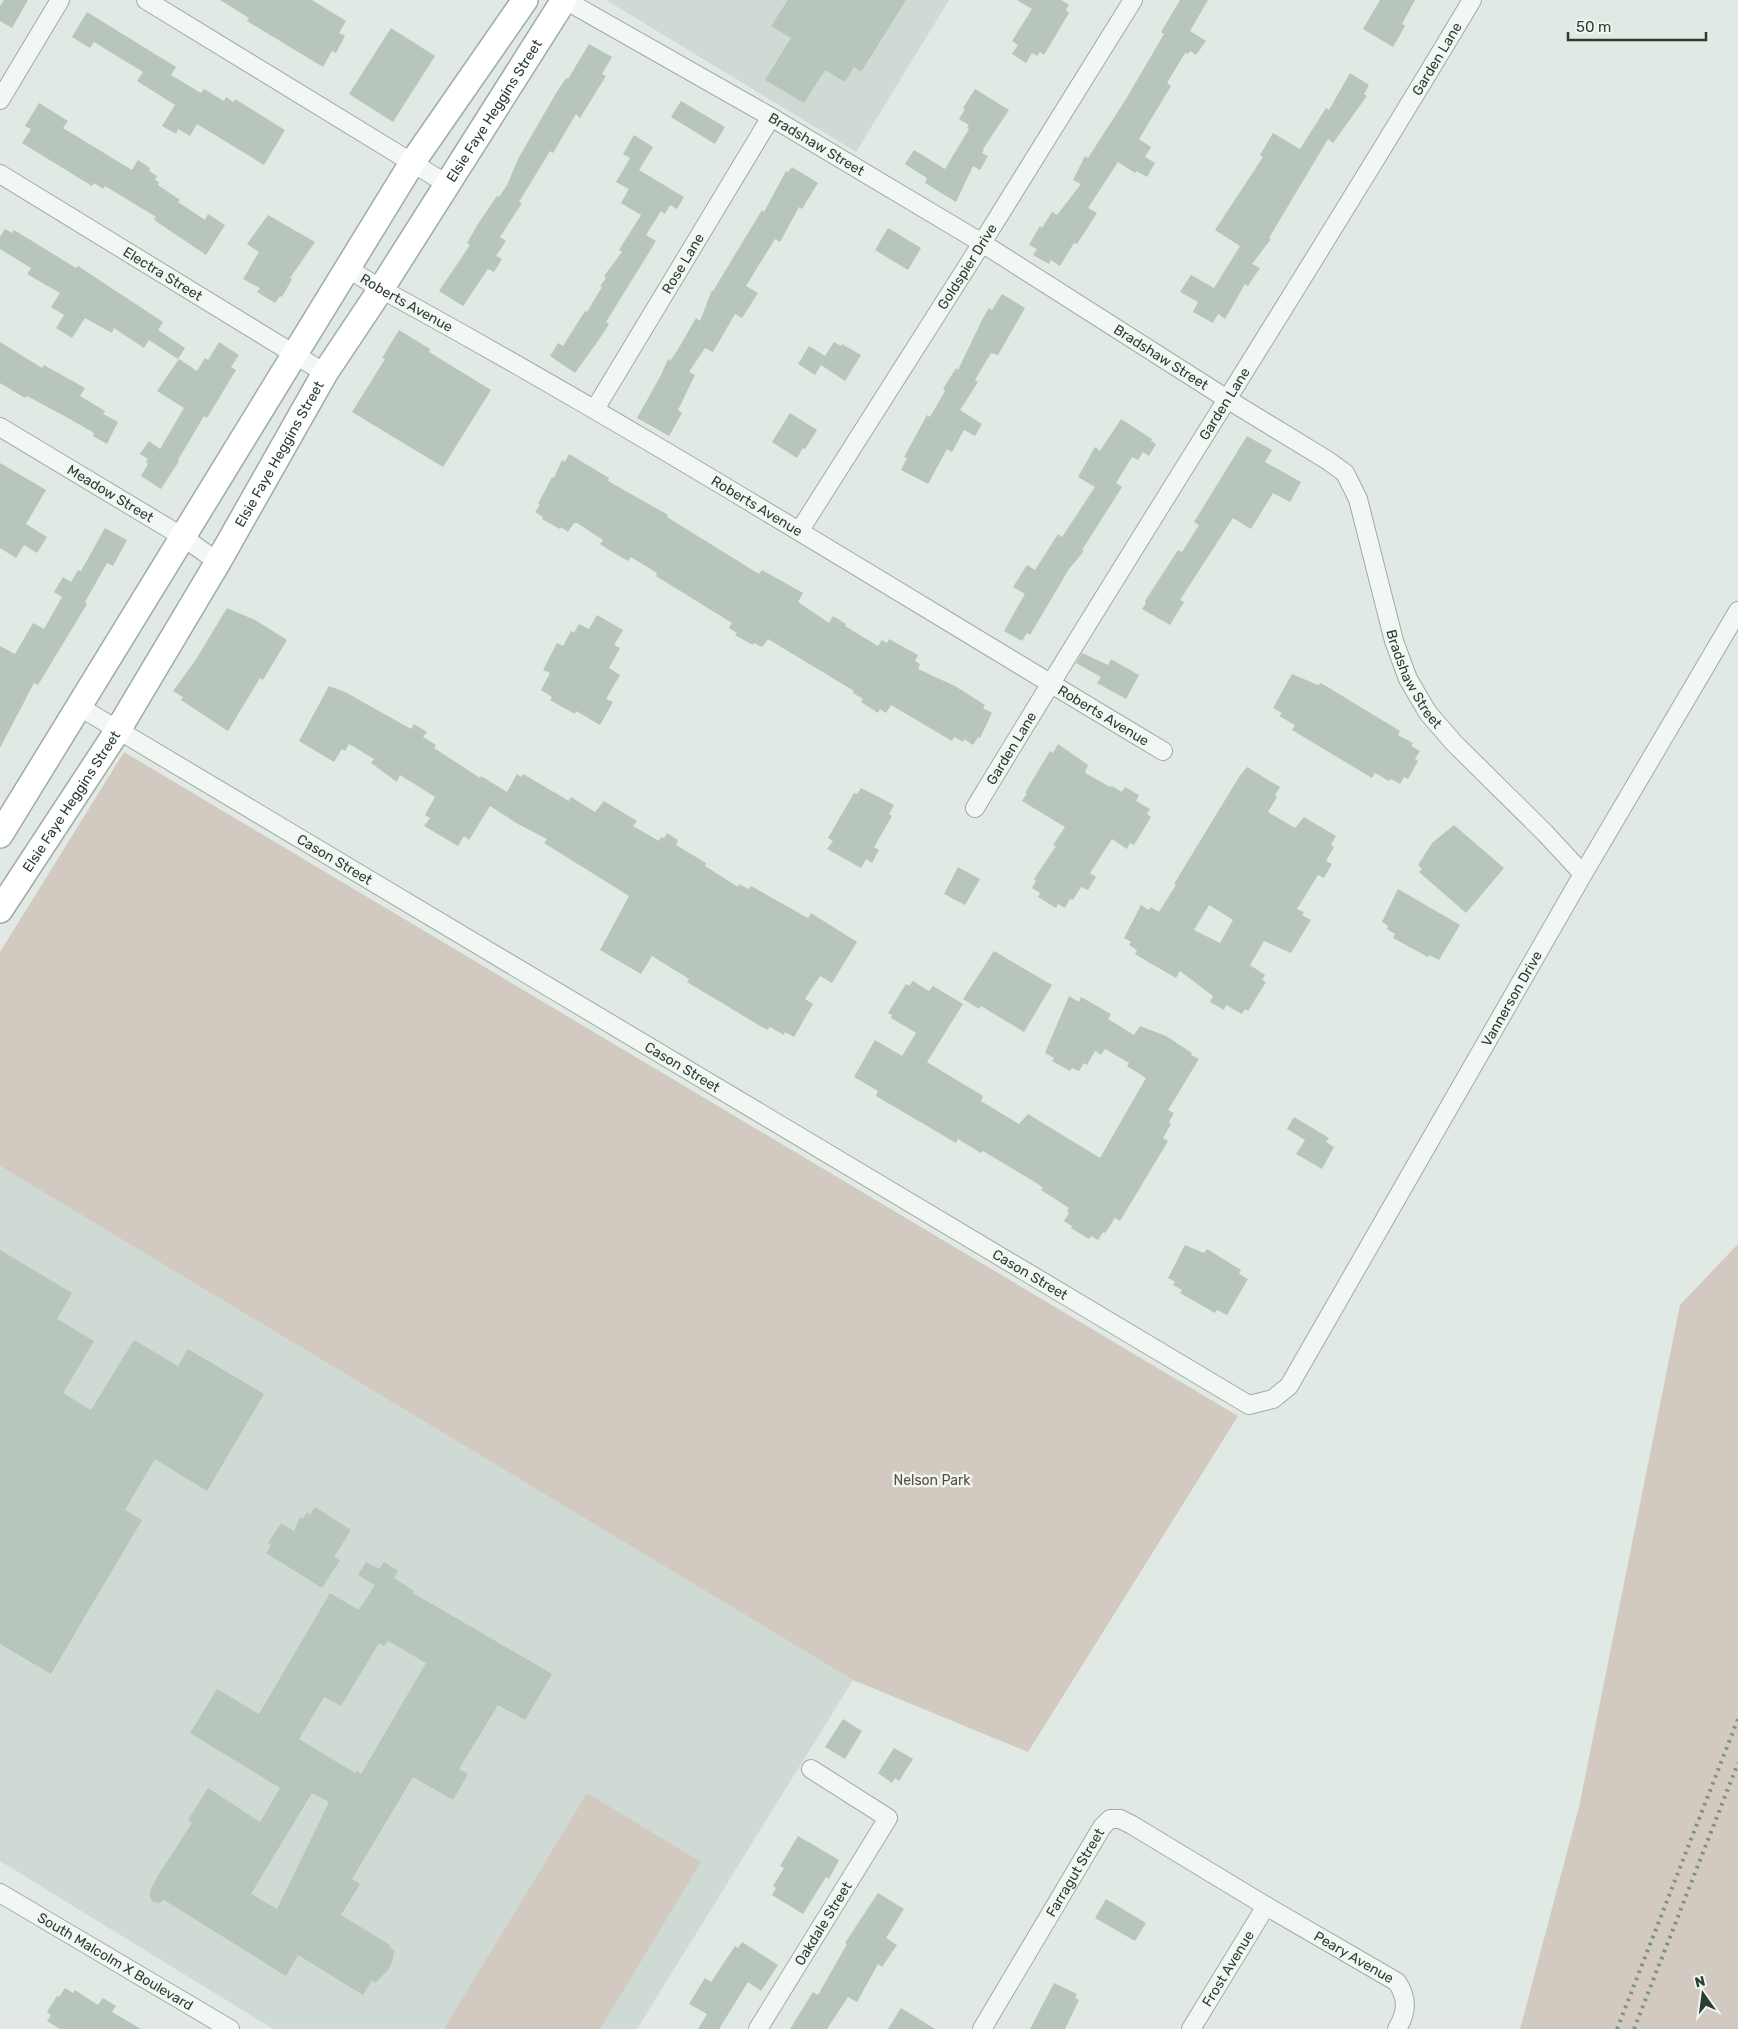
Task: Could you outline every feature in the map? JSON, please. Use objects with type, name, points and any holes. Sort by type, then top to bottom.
[{"type":"main road","points":[[0,835],[412,163],[525,0]]},
{"type":"main road","name":"Elsie Faye Heggins Street","points":[[0,910],[118,730],[218,562],[325,373],[381,289],[564,0]]},
{"type":"street","points":[[0,100],[60,0]]},
{"type":"street","points":[[146,0],[447,184]]},
{"type":"street","name":"Bradshaw Street","points":[[564,0],[771,117],[982,243],[1345,473],[1360,506],[1394,641],[1408,679],[1428,713],[1454,743],[1545,833],[1583,874]]},
{"type":"street","name":"Goldspier Drive","points":[[800,530],[1133,0]]},
{"type":"street","name":"Garden Lane","points":[[975,808],[1392,134],[1472,0]]},
{"type":"street","name":"Rose Lane","points":[[595,409],[771,117]]},
{"type":"street","name":"Electra Street","points":[[0,174],[325,373]]},
{"type":"street","name":"Roberts Avenue","points":[[347,268],[595,409],[800,530],[1050,684],[1163,751]]},
{"type":"street","name":"Meadow Street","points":[[0,427],[183,537],[218,562]]},
{"type":"street","name":"Vannerson Drive","points":[[1289,1386],[1583,874],[1738,611]]},
{"type":"street","name":"Cason Street","points":[[78,706],[1249,1405],[1272,1399],[1289,1386]]},
{"type":"street","name":"Oakdale Street","points":[[758,2029],[888,1818],[811,1769]]},
{"type":"street","name":"Farragut Street","points":[[982,2029],[1102,1827],[1110,1819],[1120,1819],[1132,1824],[1266,1906]]},
{"type":"street","name":"South Malcolm X Boulevard","points":[[0,1893],[230,2029]]},
{"type":"street","name":"Frost Avenue","points":[[1191,2029],[1266,1906]]},
{"type":"street","name":"Peary Avenue","points":[[1266,1906],[1397,1982],[1405,1998],[1406,2008],[1404,2018],[1397,2029]]},
{"type":"shaded area","points":[[606,0],[949,0],[856,152]]},
{"type":"shaded area","points":[[0,1166],[853,1680],[637,2029],[273,2029],[0,1861]]},
{"type":"green space","name":"Nelson Park","points":[[124,752],[1238,1416],[1028,1752],[853,1680],[0,1166],[0,952]]},
{"type":"green space","points":[[1738,1244],[1738,2029],[1520,2029],[1579,1807],[1680,1305]]},
{"type":"green space","points":[[587,1793],[701,1862],[600,2029],[444,2029]]},
{"type":"building","points":[[4,0],[28,0],[12,28],[0,21],[0,6]]},
{"type":"building","points":[[220,0],[312,0],[346,21],[339,33],[345,36],[336,53],[332,51],[323,67],[247,21],[249,18]]},
{"type":"building","points":[[788,0],[906,0],[861,72],[854,67],[845,82],[825,70],[804,103],[765,80],[791,38],[771,26]]},
{"type":"building","points":[[1017,0],[1061,0],[1069,5],[1066,10],[1069,13],[1044,55],[1040,52],[1037,56],[1032,53],[1026,63],[1012,54],[1018,45],[1012,41],[1032,9]]},
{"type":"building","points":[[1180,0],[1208,0],[1190,31],[1206,41],[1196,55],[1190,51],[1188,54],[1185,53],[1167,83],[1171,86],[1139,139],[1151,147],[1145,157],[1155,163],[1147,177],[1137,171],[1135,173],[1118,162],[1088,208],[1097,213],[1077,244],[1074,243],[1060,266],[1051,260],[1049,264],[1033,255],[1037,249],[1029,245],[1040,226],[1042,228],[1052,212],[1057,215],[1081,184],[1073,180],[1085,156],[1088,158],[1126,99],[1164,34],[1161,32]]},
{"type":"building","points":[[1380,0],[1415,0],[1402,24],[1405,26],[1393,47],[1363,29]]},
{"type":"building","points":[[87,12],[176,67],[171,75],[201,93],[204,89],[224,101],[226,97],[233,102],[235,99],[285,130],[264,165],[197,124],[190,136],[178,129],[176,134],[162,126],[175,105],[137,81],[143,72],[94,42],[90,48],[72,37]]},
{"type":"building","points":[[391,28],[435,56],[393,122],[349,94]]},
{"type":"building","points":[[589,44],[612,57],[602,74],[606,76],[580,118],[576,114],[553,153],[550,151],[519,202],[522,203],[500,237],[506,241],[496,256],[502,259],[494,272],[488,269],[463,306],[439,291],[470,245],[467,243],[478,224],[507,185],[518,159],[555,95],[566,78],[568,79]]},
{"type":"building","points":[[1350,73],[1369,85],[1364,94],[1367,96],[1333,143],[1328,139],[1269,238],[1271,239],[1252,264],[1260,268],[1248,286],[1245,284],[1225,319],[1218,314],[1213,323],[1193,312],[1198,302],[1180,292],[1191,275],[1214,288],[1240,246],[1215,230],[1263,157],[1260,155],[1273,133],[1300,149],[1326,108],[1329,110]]},
{"type":"building","points":[[975,89],[1009,110],[983,149],[982,153],[988,156],[980,170],[973,166],[956,202],[925,183],[927,178],[905,164],[914,150],[945,169],[969,129],[967,128],[969,125],[959,119],[965,109],[963,108]]},
{"type":"building","points":[[681,101],[725,127],[715,144],[671,117]]},
{"type":"building","points":[[39,103],[68,121],[63,128],[132,170],[138,160],[150,168],[149,171],[157,176],[155,180],[159,182],[158,185],[180,200],[178,202],[205,220],[208,214],[225,225],[206,255],[157,222],[154,219],[156,217],[105,186],[103,189],[94,183],[92,186],[22,143],[31,129],[25,126]]},
{"type":"building","points":[[634,135],[653,147],[639,170],[684,197],[677,209],[670,205],[665,214],[661,211],[646,235],[656,241],[606,322],[609,324],[575,373],[550,356],[558,343],[563,346],[585,311],[587,312],[602,287],[600,286],[606,278],[604,276],[622,252],[619,250],[641,215],[621,203],[629,189],[616,182],[630,158],[623,154]]},
{"type":"building","points":[[792,167],[818,183],[802,209],[799,207],[780,242],[775,239],[746,286],[758,293],[742,318],[735,314],[713,352],[705,348],[689,372],[695,375],[678,410],[682,413],[669,436],[637,418],[668,359],[670,361],[677,351],[696,318],[700,321],[712,290],[762,210],[764,212],[786,171],[788,172]]},
{"type":"building","points":[[268,215],[315,242],[290,278],[292,279],[282,297],[280,296],[275,303],[257,292],[260,288],[243,279],[259,252],[247,244]]},
{"type":"building","points":[[888,228],[921,248],[908,270],[875,250]]},
{"type":"building","points":[[5,229],[12,233],[14,230],[76,268],[78,266],[163,322],[158,330],[185,348],[178,359],[149,340],[144,348],[114,328],[112,333],[85,318],[72,338],[56,328],[64,315],[51,307],[60,293],[27,274],[31,268],[0,249],[0,237]]},
{"type":"building","points":[[1002,294],[1025,308],[998,355],[991,353],[975,380],[978,382],[960,410],[982,424],[975,436],[964,430],[952,452],[947,449],[928,484],[901,470],[907,458],[904,457],[927,415],[930,417],[945,391],[943,389],[956,368],[958,370],[989,308],[992,310]]},
{"type":"building","points":[[399,330],[430,349],[429,352],[491,390],[443,467],[352,412],[385,359],[382,358]]},
{"type":"building","points":[[0,342],[42,368],[44,365],[85,388],[80,396],[105,411],[103,414],[118,422],[107,444],[93,436],[94,433],[68,418],[27,396],[25,398],[0,383]]},
{"type":"building","points":[[219,342],[239,355],[231,367],[236,370],[207,418],[204,416],[161,489],[141,476],[148,464],[146,462],[148,459],[140,454],[149,441],[160,449],[184,408],[157,391],[179,359],[197,371],[205,358],[208,360]]},
{"type":"building","points":[[834,342],[841,346],[842,344],[861,355],[845,381],[821,365],[815,375],[798,364],[809,346],[825,356]]},
{"type":"building","points":[[790,413],[817,430],[797,458],[772,442]]},
{"type":"building","points":[[1121,419],[1152,439],[1151,441],[1156,444],[1149,456],[1143,452],[1138,460],[1132,457],[1116,483],[1122,487],[1082,550],[1084,551],[1069,569],[1030,635],[1027,633],[1022,641],[1004,631],[1025,594],[1013,587],[1027,565],[1035,570],[1058,534],[1062,537],[1095,487],[1078,477],[1095,447],[1100,451]]},
{"type":"building","points":[[1247,436],[1272,450],[1265,462],[1301,482],[1290,502],[1273,493],[1251,529],[1233,518],[1180,600],[1184,602],[1170,625],[1142,609],[1146,603],[1145,601],[1178,550],[1182,552],[1199,525],[1194,522]]},
{"type":"building","points":[[569,454],[609,478],[608,481],[668,515],[667,517],[759,574],[762,570],[803,593],[798,602],[829,623],[833,616],[846,624],[845,626],[878,646],[882,640],[887,643],[889,639],[918,655],[915,661],[920,664],[918,669],[955,686],[985,705],[983,708],[992,713],[980,738],[978,737],[973,745],[964,739],[963,742],[954,737],[952,741],[891,705],[886,713],[880,709],[878,713],[861,702],[863,699],[853,693],[854,691],[768,639],[762,647],[754,643],[753,645],[735,635],[737,633],[729,628],[732,623],[656,576],[657,573],[631,557],[628,561],[609,550],[600,544],[603,540],[577,523],[574,523],[568,532],[542,519],[543,517],[535,512],[540,505],[538,504],[552,477],[554,478],[562,460],[565,462]]},
{"type":"building","points":[[0,463],[46,490],[26,524],[47,537],[37,553],[24,545],[16,558],[0,548]]},
{"type":"building","points":[[105,528],[127,540],[113,566],[107,563],[85,602],[87,604],[38,685],[34,683],[0,748],[0,646],[15,654],[33,623],[44,629],[62,597],[54,592],[63,577],[71,582],[78,570],[81,571]]},
{"type":"building","points":[[227,608],[255,620],[287,640],[263,680],[260,678],[228,731],[181,700],[183,697],[173,691],[195,661]]},
{"type":"building","points":[[597,615],[623,630],[614,645],[620,648],[609,668],[620,675],[606,699],[613,702],[600,725],[576,711],[575,714],[550,700],[552,697],[541,690],[550,673],[543,670],[557,643],[563,646],[571,631],[574,633],[579,624],[589,629]]},
{"type":"building","points":[[1082,653],[1108,665],[1111,659],[1139,675],[1126,699],[1097,683],[1101,677],[1076,663]]},
{"type":"building","points":[[1292,674],[1318,685],[1321,683],[1400,731],[1398,735],[1413,743],[1411,746],[1420,751],[1415,759],[1418,761],[1408,779],[1404,777],[1400,784],[1391,779],[1389,781],[1375,773],[1372,778],[1292,730],[1295,725],[1279,716],[1282,713],[1273,708]]},
{"type":"building","points":[[329,686],[345,692],[411,729],[414,724],[427,732],[423,737],[436,745],[434,748],[480,778],[481,776],[507,792],[517,774],[521,777],[523,774],[569,801],[571,797],[595,812],[604,801],[637,821],[633,826],[659,841],[667,833],[678,840],[676,845],[706,863],[705,866],[738,887],[739,884],[749,889],[751,886],[808,918],[811,913],[857,942],[832,983],[820,976],[805,999],[813,1004],[794,1037],[785,1032],[784,1035],[770,1027],[767,1030],[687,982],[689,979],[652,956],[641,974],[600,950],[629,896],[544,843],[547,839],[518,824],[490,806],[469,840],[464,836],[458,846],[424,826],[430,818],[425,815],[435,797],[400,775],[397,782],[371,763],[374,759],[349,744],[345,751],[342,749],[334,762],[299,741]]},
{"type":"building","points":[[1058,744],[1088,765],[1085,772],[1087,774],[1122,792],[1125,787],[1139,795],[1136,801],[1150,809],[1147,814],[1151,817],[1134,845],[1130,843],[1127,849],[1112,839],[1090,873],[1096,877],[1088,890],[1081,887],[1073,900],[1070,899],[1065,908],[1058,904],[1056,908],[1038,897],[1040,893],[1032,888],[1036,881],[1034,879],[1056,846],[1053,845],[1065,827],[1022,801],[1050,751],[1053,753]]},
{"type":"building","points":[[1247,767],[1280,787],[1275,795],[1277,797],[1268,812],[1295,828],[1304,817],[1336,836],[1331,845],[1334,847],[1326,861],[1332,864],[1324,878],[1318,875],[1297,909],[1304,912],[1302,915],[1311,920],[1291,953],[1264,941],[1250,965],[1265,975],[1262,980],[1266,982],[1248,1011],[1245,1009],[1242,1014],[1226,1005],[1224,1010],[1210,1002],[1213,996],[1180,971],[1176,978],[1135,954],[1137,950],[1129,945],[1131,942],[1124,938],[1141,905],[1149,910],[1151,907],[1159,912],[1239,777]],"holes":[[[1209,905],[1233,920],[1220,943],[1194,930]]]},
{"type":"building","points":[[861,788],[894,805],[889,814],[892,816],[874,847],[879,850],[872,863],[866,859],[861,868],[827,849],[833,841],[828,838],[854,793],[857,794]]},
{"type":"building","points":[[1454,825],[1504,868],[1466,913],[1419,872],[1422,869],[1418,865],[1432,843]]},
{"type":"building","points":[[958,867],[980,879],[965,905],[944,894]]},
{"type":"building","points":[[1398,889],[1460,925],[1439,960],[1429,955],[1428,957],[1393,938],[1395,934],[1387,929],[1388,926],[1382,922]]},
{"type":"building","points":[[994,951],[1052,985],[1024,1032],[981,1006],[979,1009],[963,999]]},
{"type":"building","points":[[913,981],[929,991],[933,986],[963,1004],[927,1062],[983,1096],[981,1101],[1019,1124],[1028,1114],[1100,1158],[1146,1078],[1127,1066],[1129,1063],[1105,1049],[1101,1055],[1095,1051],[1087,1065],[1084,1063],[1079,1071],[1072,1068],[1070,1071],[1052,1061],[1054,1058],[1045,1053],[1069,996],[1079,1002],[1081,997],[1111,1014],[1108,1019],[1134,1035],[1140,1026],[1166,1036],[1199,1059],[1168,1110],[1174,1113],[1169,1122],[1171,1124],[1163,1138],[1168,1141],[1120,1221],[1115,1218],[1098,1240],[1091,1236],[1089,1239],[1071,1228],[1072,1226],[1064,1221],[1069,1213],[1067,1212],[1069,1208],[1041,1190],[1043,1188],[1038,1184],[983,1151],[981,1153],[958,1139],[956,1143],[876,1096],[878,1091],[854,1077],[875,1040],[902,1056],[916,1033],[891,1018],[892,1015],[888,1013],[906,984],[909,986]]},
{"type":"building","points":[[1294,1117],[1329,1138],[1326,1142],[1334,1147],[1322,1169],[1296,1154],[1305,1140],[1287,1129]]},
{"type":"building","points":[[1185,1245],[1204,1253],[1207,1249],[1241,1270],[1239,1274],[1248,1279],[1227,1315],[1217,1310],[1215,1313],[1180,1293],[1182,1290],[1173,1285],[1175,1282],[1168,1278]]},
{"type":"building","points":[[0,1250],[72,1293],[57,1319],[94,1341],[63,1393],[91,1410],[134,1340],[178,1366],[188,1349],[264,1394],[207,1491],[155,1459],[125,1510],[142,1520],[51,1674],[0,1644]]},
{"type":"building","points":[[315,1507],[351,1530],[334,1557],[340,1560],[322,1588],[266,1553],[271,1545],[268,1543],[281,1523],[294,1531],[300,1517],[303,1519],[307,1512],[310,1515]]},
{"type":"building","points":[[366,1562],[379,1569],[384,1562],[398,1571],[394,1578],[414,1591],[413,1593],[552,1674],[525,1720],[498,1705],[459,1769],[468,1774],[453,1800],[413,1777],[352,1879],[360,1884],[341,1915],[390,1945],[389,1947],[394,1950],[389,1969],[375,1983],[372,1980],[363,1995],[298,1955],[286,1976],[164,1900],[159,1903],[153,1902],[150,1897],[150,1891],[157,1877],[192,1823],[188,1820],[208,1788],[260,1822],[280,1788],[190,1733],[217,1689],[259,1714],[330,1593],[359,1610],[375,1585],[358,1575]],"holes":[[[388,1641],[426,1663],[361,1774],[357,1771],[355,1773],[299,1739],[324,1697],[341,1706],[379,1643],[384,1646]],[[312,1793],[329,1802],[277,1909],[251,1894]]]},
{"type":"building","points":[[843,1719],[862,1731],[845,1759],[825,1747]]},
{"type":"building","points":[[894,1748],[913,1759],[899,1781],[895,1778],[892,1783],[878,1773]]},
{"type":"building","points":[[798,1836],[839,1860],[829,1879],[826,1877],[803,1914],[772,1895],[776,1888],[773,1886],[784,1868],[780,1866]]},
{"type":"building","points":[[878,1893],[904,1909],[886,1938],[897,1945],[882,1967],[878,1964],[857,2002],[848,1997],[827,2029],[790,2029],[813,1992],[818,1995],[847,1944],[845,1943]]},
{"type":"building","points":[[1106,1899],[1146,1923],[1135,1941],[1095,1918]]},
{"type":"building","points":[[742,1942],[778,1965],[761,1991],[748,1982],[719,2029],[698,2029],[707,2014],[689,2004],[705,1978],[711,1982],[735,1946],[738,1948]]},
{"type":"building","points":[[1054,1983],[1077,1994],[1075,1998],[1079,2000],[1065,2029],[1030,2029]]},
{"type":"building","points":[[65,1988],[73,1993],[75,1990],[98,2005],[103,1998],[116,2006],[112,2012],[141,2029],[60,2029],[47,2021],[51,2015],[47,2012],[57,1996],[59,1997]]},
{"type":"building","points":[[901,2008],[935,2029],[888,2029]]},
{"type":"railway","points":[[1617,2029],[1738,1719]]},
{"type":"railway","points":[[1634,2029],[1738,1763]]}]
